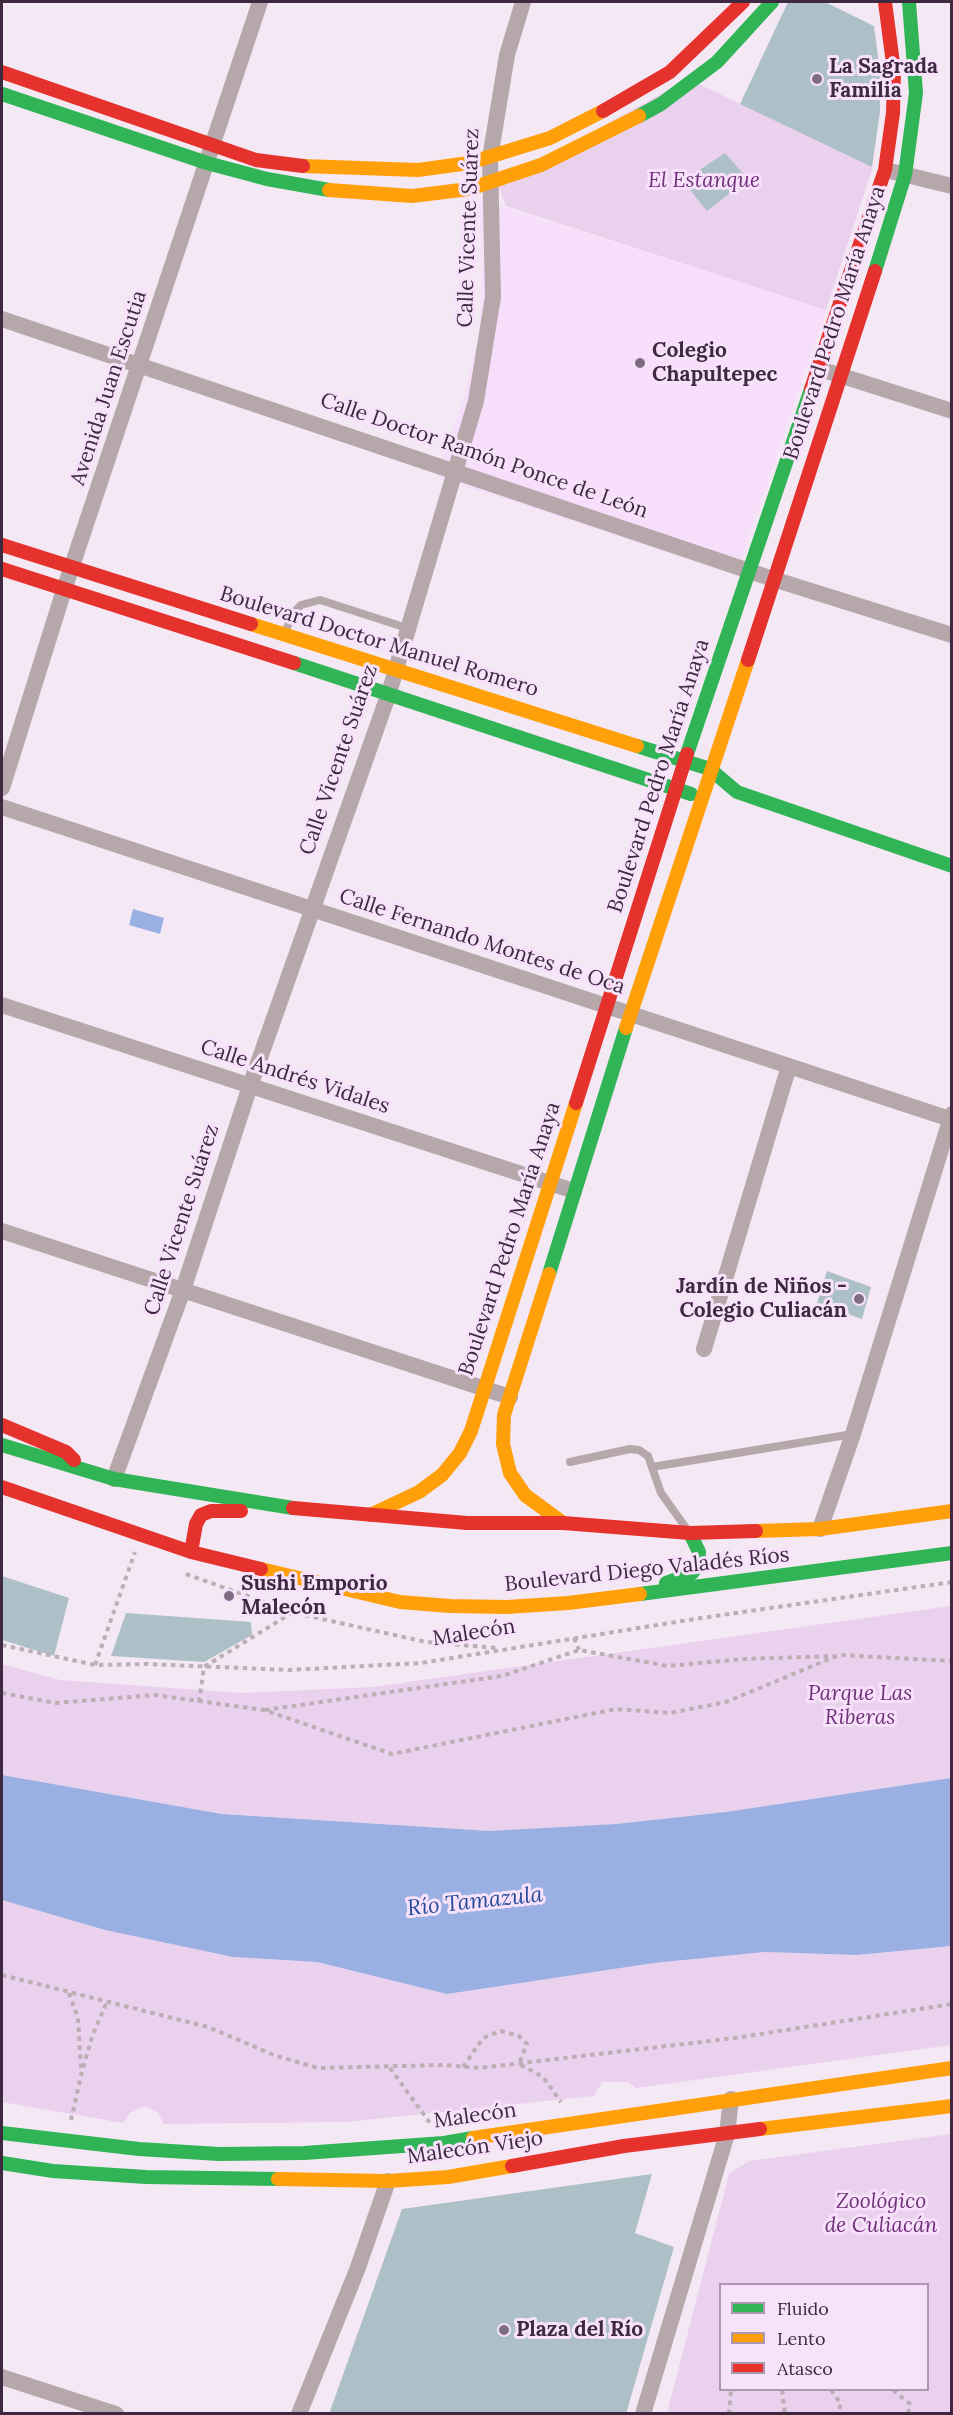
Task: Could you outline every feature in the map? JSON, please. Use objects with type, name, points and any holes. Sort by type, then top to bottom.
[{"type":"street","name":"Avenida Juan Escutia","points":[[2,788],[64,590],[260,2]]},
{"type":"street","name":"Calle Vicente Suárez","points":[[114,1479],[183,1290],[310,910],[389,693],[476,401],[494,297],[490,158],[507,55],[523,2]]},
{"type":"street","points":[[2,72],[256,160],[336,168],[418,170],[469,164],[550,138],[624,100],[682,62],[743,2]]},
{"type":"street","points":[[2,94],[207,163],[267,179],[324,190],[412,196],[469,189],[492,183],[575,150],[661,104],[717,62],[772,2]]},
{"type":"street","name":"Boulevard Pedro María Anaya","points":[[370,1515],[419,1492],[452,1465],[471,1431],[685,761],[885,170],[893,113],[894,70],[885,2]]},
{"type":"street","name":"Boulevard Pedro María Anaya","points":[[563,1523],[525,1494],[510,1473],[505,1459],[502,1430],[510,1397],[574,1191],[710,769],[842,376],[905,175],[916,93],[909,2]]},
{"type":"street","points":[[885,170],[951,186]]},
{"type":"street","name":"Calle Doctor Ramón Ponce de León","points":[[2,319],[773,579],[951,635]]},
{"type":"street","points":[[817,368],[951,411]]},
{"type":"street","name":"Boulevard Doctor Manuel Romero","points":[[2,544],[710,769],[737,792],[951,866]]},
{"type":"street","name":"Boulevard Doctor Manuel Romero","points":[[2,569],[389,693],[701,797],[737,792]]},
{"type":"street","name":"Calle Fernando Montes de Oca","points":[[2,807],[310,910],[951,1117]]},
{"type":"street","name":"Calle Andrés Vidales","points":[[2,1005],[574,1191]]},
{"type":"street","points":[[704,1348],[789,1066]]},
{"type":"street","points":[[820,1529],[854,1434],[951,1117]]},
{"type":"street","points":[[2,1231],[510,1397]]},
{"type":"street","points":[[2,1425],[66,1452],[83,1470]]},
{"type":"street","name":"Boulevard Diego Valadés Ríos","points":[[2,1445],[114,1479],[290,1508],[467,1523],[563,1523],[690,1533],[820,1529],[951,1511]]},
{"type":"street","name":"Boulevard Diego Valadés Ríos","points":[[2,1487],[191,1552],[400,1602],[450,1606],[507,1607],[568,1603],[951,1553]]},
{"type":"street","points":[[191,1552],[196,1524],[204,1513],[290,1508]]},
{"type":"street","points":[[645,1592],[695,1570],[700,1557],[698,1545],[690,1533]]},
{"type":"street","name":"Malecón","points":[[2,2133],[67,2142],[219,2154],[304,2153],[444,2144],[573,2122],[951,2067]]},
{"type":"street","points":[[643,2414],[727,2134],[731,2099]]},
{"type":"street","name":"Malecón Viejo","points":[[2,2163],[53,2171],[146,2177],[388,2181],[448,2177],[624,2146],[951,2106]]},
{"type":"street","points":[[417,2158],[444,2144]]},
{"type":"street","points":[[299,2414],[357,2270],[388,2181],[399,2167]]},
{"type":"street","points":[[2,2377],[116,2414]]},
{"type":"lane","points":[[284,635],[294,612],[301,605],[320,600],[408,628]]},
{"type":"lane","points":[[652,1467],[854,1434]]},
{"type":"lane","points":[[570,1462],[630,1449],[648,1456],[662,1492],[690,1533]]},
{"type":"path","points":[[95,1665],[141,1534]]},
{"type":"path","points":[[123,1552],[143,1559]]},
{"type":"path","points":[[182,1573],[295,1613],[426,1642],[505,1648]]},
{"type":"path","name":"Malecón","points":[[2,1645],[95,1665],[204,1666],[289,1670],[410,1663],[951,1582]]},
{"type":"path","points":[[199,1702],[204,1666],[295,1613],[330,1586]]},
{"type":"path","points":[[574,1638],[579,1650]]},
{"type":"path","points":[[264,1710],[502,1676],[579,1650],[668,1666],[744,1659],[836,1656],[951,1661]]},
{"type":"path","points":[[2,1693],[56,1703],[155,1695],[264,1710],[392,1754],[616,1709],[670,1713],[726,1702],[836,1656]]},
{"type":"path","points":[[2,1975],[208,2026],[274,2055],[318,2068],[390,2068],[403,2065],[479,2068],[519,2064],[735,2038],[951,2004]]},
{"type":"path","points":[[69,1993],[78,2018],[82,2071]]},
{"type":"path","points":[[67,2142],[82,2071],[93,2034],[107,2001]]},
{"type":"path","points":[[463,2067],[483,2038],[501,2031],[519,2037],[527,2044],[519,2064]]},
{"type":"path","points":[[519,2064],[543,2077],[555,2091],[573,2122]]},
{"type":"path","points":[[390,2068],[444,2144]]},
{"type":"path","points":[[729,2414],[731,2391]]},
{"type":"path","points":[[782,2391],[785,2414]]},
{"type":"path","points":[[832,2391],[841,2404],[837,2414]]},
{"type":"path","points":[[894,2391],[910,2404],[908,2414]]},
{"type":"shaded area","name":"Colegio Chapultepec","points":[[479,199],[826,310],[736,575],[437,477],[464,399],[480,328],[482,269]]},
{"type":"green space","name":"El Estanque","points":[[688,79],[873,167],[826,310],[506,206],[498,184]]},
{"type":"green space","name":"Parque Las Riberas","points":[[951,1606],[951,1778],[726,1812],[616,1824],[490,1831],[222,1814],[2,1775],[2,1664],[60,1680],[242,1693],[372,1687]]},
{"type":"green space","points":[[2,1900],[105,1930],[233,1957],[317,1962],[447,1994],[654,1963],[765,1952],[857,1955],[951,1946],[951,2045],[636,2088],[628,2082],[602,2082],[594,2096],[346,2122],[164,2124],[158,2113],[145,2106],[130,2113],[123,2123],[2,2102]]},
{"type":"green space","name":"Zoológico de Culiacán","points":[[951,2134],[951,2413],[667,2413],[729,2174],[749,2161]]},
{"type":"water","points":[[133,909],[164,918],[160,934],[129,925]]},
{"type":"water","name":"Río Tamazula","points":[[2,1775],[222,1814],[490,1831],[616,1824],[726,1812],[951,1778],[951,1946],[857,1955],[765,1952],[654,1963],[447,1994],[317,1962],[233,1957],[105,1930],[2,1900]]},
{"type":"building","name":"La Sagrada Familia","points":[[788,2],[825,2],[874,26],[880,72],[880,112],[872,167],[740,104]]},
{"type":"building","points":[[725,153],[748,179],[707,211],[683,181]]},
{"type":"building","points":[[827,1271],[871,1287],[862,1319],[817,1303]]},
{"type":"building","points":[[2,1576],[69,1598],[54,1656],[2,1640]]},
{"type":"building","points":[[126,1613],[251,1622],[252,1635],[204,1662],[111,1656]]},
{"type":"building","name":"Plaza del Río","points":[[652,2174],[635,2233],[674,2247],[626,2414],[329,2414],[402,2209]]},
{"type":"traffic: fast","points":[[639,116],[661,104],[717,62],[772,2]]},
{"type":"traffic: fast","points":[[875,271],[905,175],[916,93],[909,2]]},
{"type":"traffic: fast","points":[[2,94],[207,163],[267,179],[329,190]]},
{"type":"traffic: fast","points":[[687,754],[811,389]]},
{"type":"traffic: fast","points":[[294,663],[691,794]]},
{"type":"traffic: fast","points":[[637,746],[710,769],[737,792],[952,866]]},
{"type":"traffic: fast","points":[[549,1274],[626,1028]]},
{"type":"traffic: fast","points":[[2,1445],[114,1479],[293,1508]]},
{"type":"traffic: fast","points":[[666,1583],[692,1573],[698,1565],[699,1552],[690,1533]]},
{"type":"traffic: fast","points":[[640,1594],[952,1553]]},
{"type":"traffic: fast","points":[[2,2133],[139,2149],[219,2154],[304,2153],[444,2143],[473,2138]]},
{"type":"traffic: fast","points":[[2,2163],[53,2171],[146,2177],[278,2179]]},
{"type":"traffic: slow","points":[[303,166],[418,170],[469,163],[550,138],[603,111]]},
{"type":"traffic: slow","points":[[329,190],[412,196],[469,189],[541,165],[639,116]]},
{"type":"traffic: slow","points":[[251,624],[637,746]]},
{"type":"traffic: slow","points":[[626,1028],[748,660]]},
{"type":"traffic: slow","points":[[370,1515],[419,1492],[442,1475],[460,1453],[471,1431],[576,1103]]},
{"type":"traffic: slow","points":[[549,1274],[504,1415],[503,1444],[510,1473],[525,1495],[563,1523]]},
{"type":"traffic: slow","points":[[756,1531],[820,1529],[952,1511]]},
{"type":"traffic: slow","points":[[261,1569],[400,1602],[450,1606],[507,1607],[568,1603],[640,1594]]},
{"type":"traffic: slow","points":[[473,2138],[952,2068]]},
{"type":"traffic: slow","points":[[760,2129],[952,2106]]},
{"type":"traffic: slow","points":[[278,2179],[388,2181],[448,2177],[512,2166]]},
{"type":"traffic: jam","points":[[603,111],[670,72],[743,2]]},
{"type":"traffic: jam","points":[[811,389],[885,170],[893,113],[894,71],[885,2]]},
{"type":"traffic: jam","points":[[2,72],[256,160],[303,166]]},
{"type":"traffic: jam","points":[[748,660],[875,271]]},
{"type":"traffic: jam","points":[[2,545],[251,624]]},
{"type":"traffic: jam","points":[[2,569],[294,663]]},
{"type":"traffic: jam","points":[[576,1103],[687,754]]},
{"type":"traffic: jam","points":[[2,1425],[66,1452],[74,1460]]},
{"type":"traffic: jam","points":[[2,1487],[191,1552],[261,1569]]},
{"type":"traffic: jam","points":[[293,1508],[467,1523],[563,1523],[690,1533],[756,1531]]},
{"type":"traffic: jam","points":[[191,1552],[196,1524],[201,1515],[211,1511],[241,1511]]},
{"type":"traffic: jam","points":[[512,2166],[624,2146],[760,2129]]},
{"type":"place","name":"La Sagrada Familia","points":[[817,79]]},
{"type":"place","name":"Colegio Chapultepec","points":[[640,363]]},
{"type":"place","name":"Jardín de Niños - Colegio Culiacán","points":[[859,1299]]},
{"type":"place","name":"Sushi Emporio Malecón","points":[[229,1596]]},
{"type":"place","name":"Plaza del Río","points":[[504,2330]]}]
